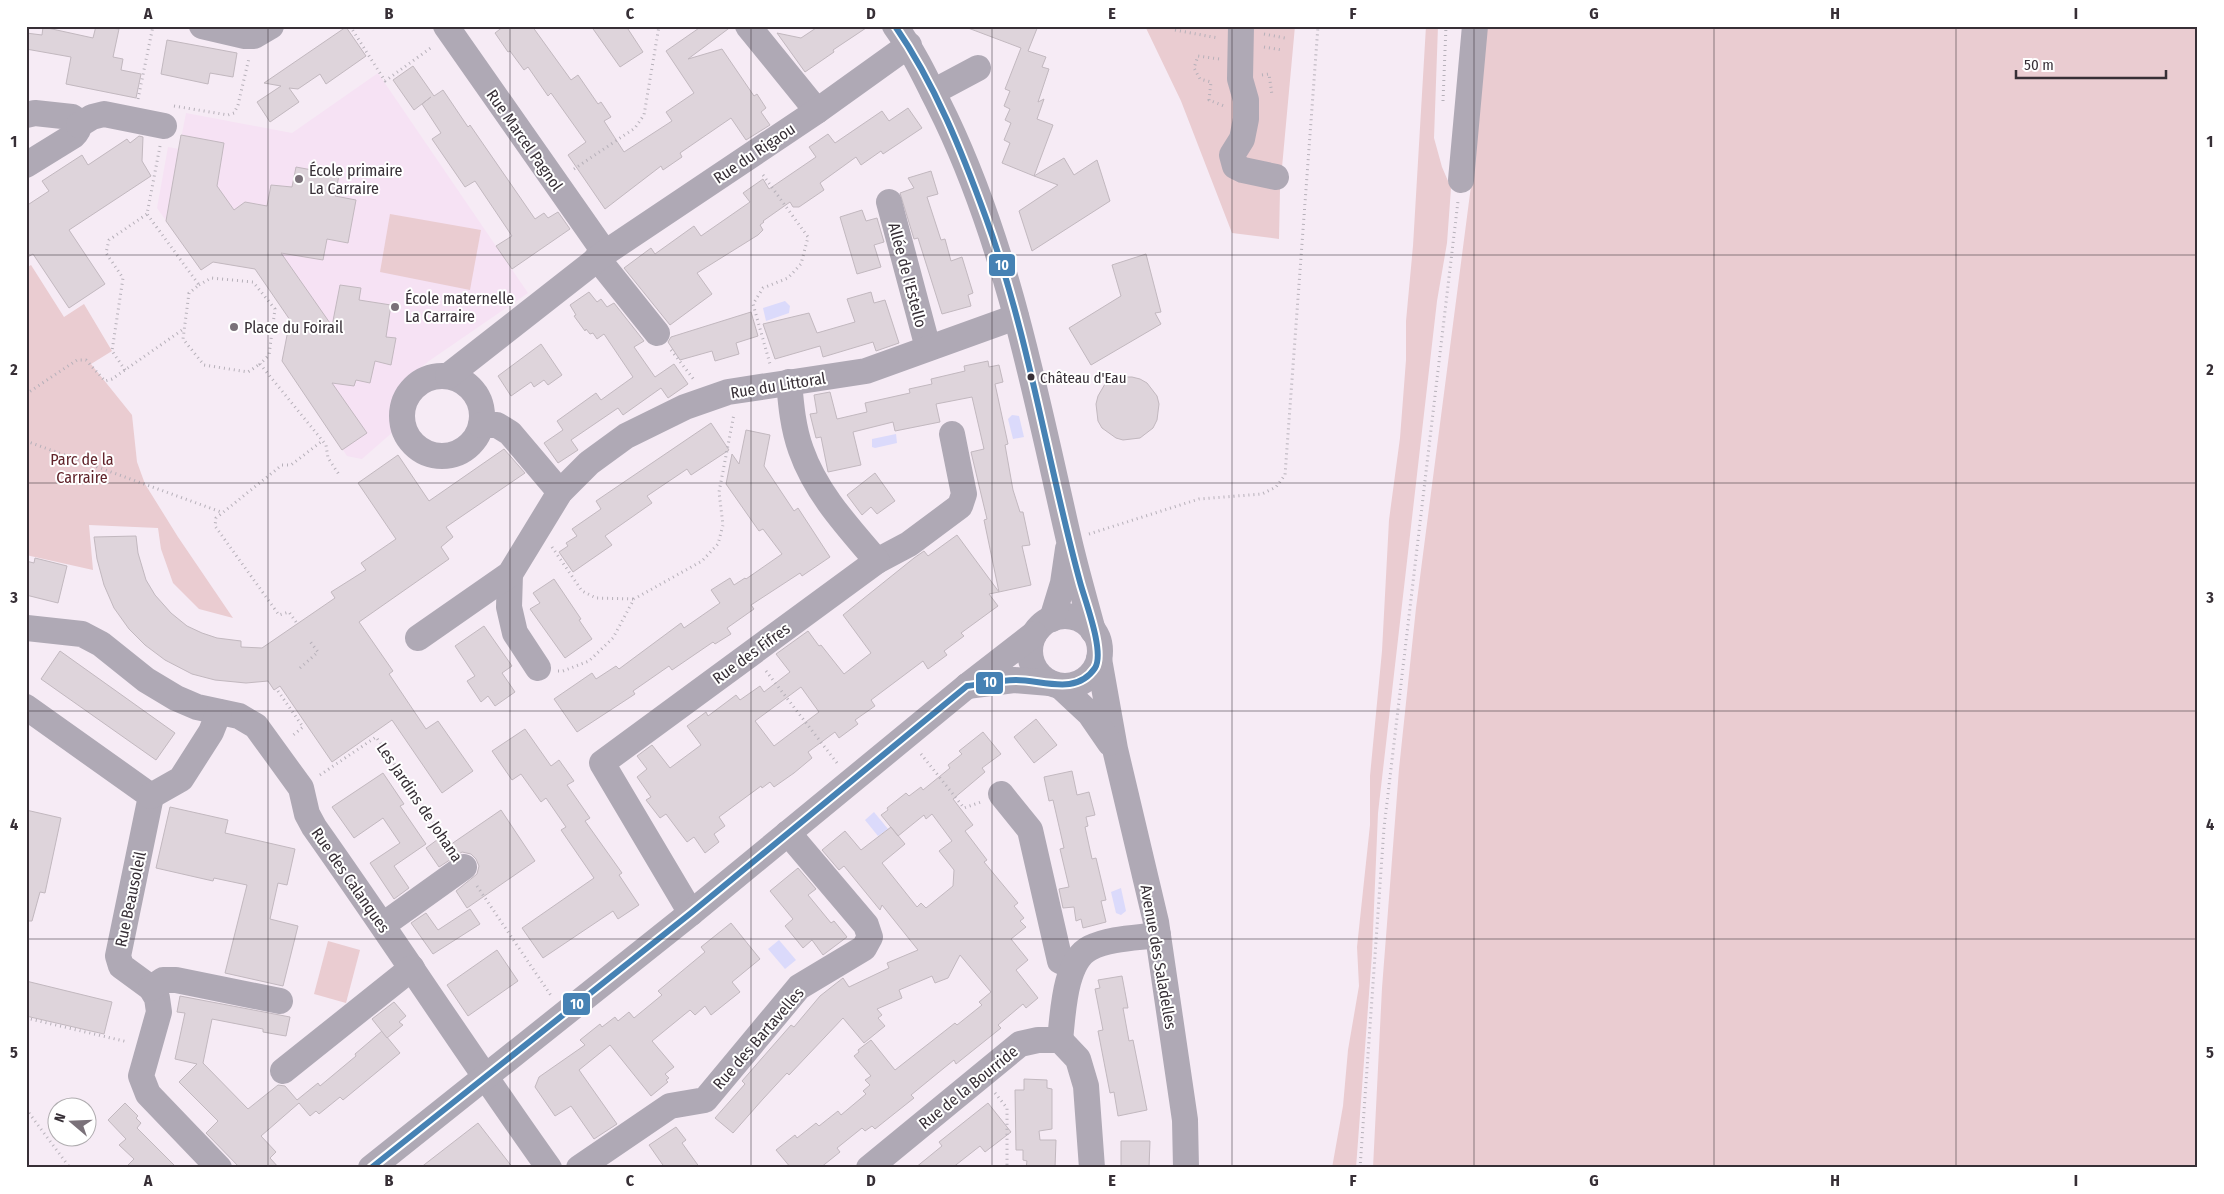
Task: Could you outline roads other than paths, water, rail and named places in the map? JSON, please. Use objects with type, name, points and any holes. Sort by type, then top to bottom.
[{"type":"street","points":[[202,26],[245,36],[263,31]]},
{"type":"street","points":[[748,26],[817,110]]},
{"type":"street","points":[[1241,26],[1239,63],[1246,110],[1242,139],[1232,155],[1235,166],[1243,170],[1276,177]]},
{"type":"street","points":[[1461,180],[1475,26]]},
{"type":"street","name":"Rue Marcel Pagnol","points":[[449,30],[555,182],[601,256]]},
{"type":"street","points":[[902,36],[933,92],[979,194],[1006,276],[1038,398],[1069,541],[1098,642],[1099,658],[1091,674],[1082,682],[1072,686],[1014,680],[966,686]]},
{"type":"street","name":"Rue du Rigaou","points":[[448,376],[601,256],[817,110],[902,36]]},
{"type":"street","points":[[933,92],[978,68]]},
{"type":"street","points":[[26,115],[35,113],[72,117],[77,120],[79,125],[78,131],[73,136],[26,165]]},
{"type":"street","points":[[79,125],[92,117],[104,114],[164,126]]},
{"type":"street","name":"Allée de l'Estello","points":[[889,202],[928,348]]},
{"type":"street","points":[[601,256],[656,333]]},
{"type":"street","name":"Rue du Littoral","points":[[418,638],[510,574],[524,554],[538,526],[560,492],[589,463],[626,436],[685,407],[709,399],[739,390],[866,371],[1016,317]]},
{"type":"street","points":[[434,376],[448,376],[460,380],[471,388],[478,399],[482,412],[481,425],[476,437],[468,447],[450,455],[430,455],[418,449],[409,440],[403,428],[401,415],[404,401],[411,390],[422,381],[434,376]]},
{"type":"street","points":[[782,383],[801,450],[816,483],[843,521],[877,561]]},
{"type":"street","points":[[481,425],[497,426],[510,433],[560,492]]},
{"type":"street","name":"Rue des Fifres","points":[[692,913],[602,763],[877,561],[910,544],[960,506],[964,494],[952,434]]},
{"type":"street","points":[[1055,685],[1037,672],[1030,656],[1030,645],[1043,626],[1063,583],[1069,541]]},
{"type":"street","points":[[510,574],[509,607],[515,633],[538,668]]},
{"type":"street","points":[[371,1168],[692,913],[966,686],[1043,626],[1063,616],[1075,618],[1085,623],[1094,631]]},
{"type":"street","name":"Rue des Calanques","points":[[27,628],[82,634],[92,638],[146,680],[176,698],[197,707],[239,716],[256,726],[301,788],[307,814],[314,827],[549,1168]]},
{"type":"street","name":"Avenue des Saladelles","points":[[1099,658],[1115,750],[1156,922],[1185,1120],[1186,1168]]},
{"type":"street","name":"Avenue des Saladelles","points":[[1055,685],[1090,714],[1115,750]]},
{"type":"street","points":[[26,707],[151,796],[181,779],[212,732],[219,712]]},
{"type":"street","points":[[1001,794],[1030,830],[1060,961],[1073,967]]},
{"type":"street","name":"Rue Beausoleil","points":[[151,796],[118,956],[121,966],[151,988]]},
{"type":"street","name":"Rue des Bartavelles","points":[[579,1168],[670,1106],[704,1100],[799,987],[864,948],[870,937],[866,925],[788,834]]},
{"type":"street","name":"Les Jardins de Johana","points":[[383,925],[464,867]]},
{"type":"street","points":[[1092,1168],[1086,1086],[1078,1059],[1060,1040],[1066,996],[1073,967],[1088,948],[1118,939],[1158,935]]},
{"type":"street","points":[[283,1071],[412,968]]},
{"type":"street","points":[[219,1168],[148,1094],[141,1076],[159,1012],[157,998],[151,988],[163,980],[176,980],[280,1001]]},
{"type":"street","name":"Rue de la Bourride","points":[[869,1168],[1020,1044],[1038,1040],[1060,1040]]},
{"type":"water","points":[[785,301],[790,306],[789,313],[766,321],[763,308]]},
{"type":"water","points":[[1012,415],[1019,416],[1024,437],[1013,439],[1008,419]]},
{"type":"water","points":[[896,434],[897,443],[872,447],[872,439]]},
{"type":"water","points":[[874,812],[888,829],[878,836],[865,820]]},
{"type":"water","points":[[1121,888],[1126,911],[1121,915],[1116,913],[1111,892]]},
{"type":"water","points":[[779,940],[796,960],[785,969],[768,949]]},
{"type":"place","name":"École primaire La Carraire","points":[[299,179]]},
{"type":"place","name":"École maternelle La Carraire","points":[[395,307]]},
{"type":"place","name":"Place du Foirail","points":[[234,327]]},
{"type":"place","name":"Château d'Eau","points":[[1031,377]]},
{"type":"park label","name":"Parc de la Carraire","points":[[82,468]]}]
